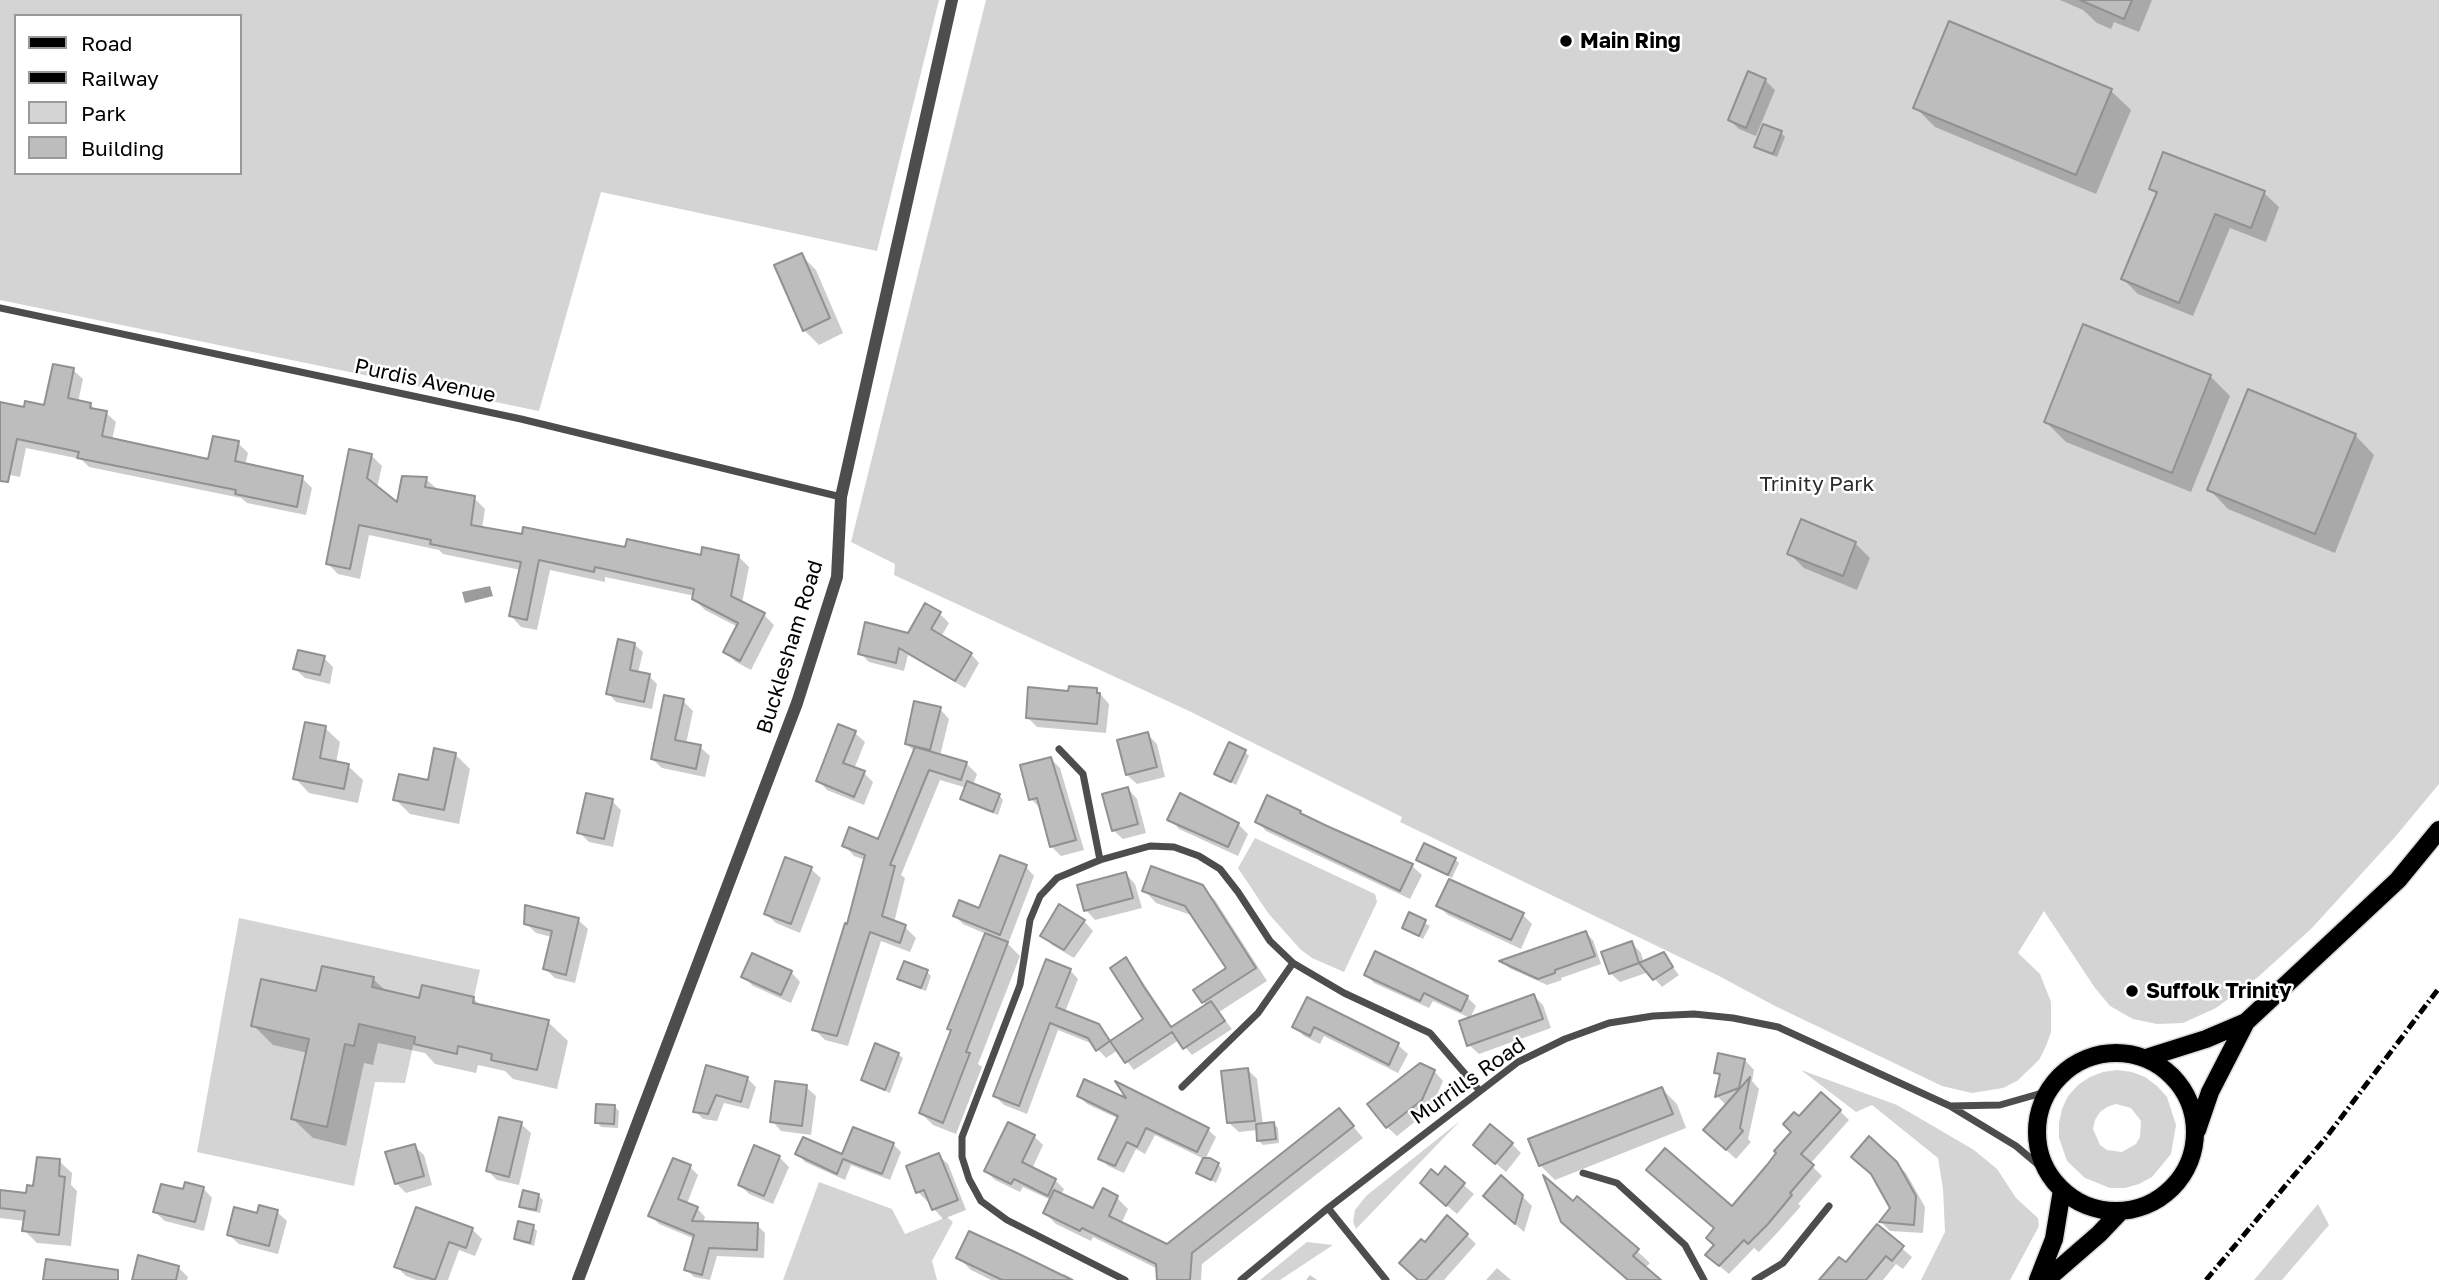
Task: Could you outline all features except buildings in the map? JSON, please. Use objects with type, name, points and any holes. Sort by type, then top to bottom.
[{"type":"main road","points":[[2149,1057],[2206,1040],[2246,1022],[2398,880],[2439,830]]},
{"type":"main road","points":[[2196,1133],[2191,1107],[2167,1069],[2149,1057],[2136,1053],[2113,1052],[2088,1058],[2071,1066],[2049,1091],[2042,1107],[2039,1156],[2062,1190],[2077,1202],[2094,1209],[2119,1213],[2142,1208],[2164,1196],[2180,1180],[2192,1156],[2196,1133],[2210,1092],[2246,1022]]},
{"type":"main road","points":[[2038,1280],[2054,1239],[2062,1190]]},
{"type":"main road","points":[[2046,1280],[2119,1213]]},
{"type":"street","name":"Bucklesham Road","points":[[578,1280],[797,703],[836,577],[841,497],[952,0]]},
{"type":"street","name":"Purdis Avenue","points":[[0,308],[521,419],[841,497]]},
{"type":"street","points":[[1059,749],[1083,774],[1100,860]]},
{"type":"street","points":[[1125,1280],[1007,1220],[981,1201],[969,1179],[962,1157],[962,1137],[1020,985],[1030,920],[1040,896],[1057,878],[1100,860],[1150,846],[1174,847],[1199,856],[1220,869],[1270,941],[1293,963],[1343,992],[1430,1033],[1479,1090]]},
{"type":"street","points":[[1182,1087],[1258,1013],[1293,963]]},
{"type":"street","name":"Murrills Road","points":[[1241,1280],[1328,1208],[1518,1062],[1565,1039],[1608,1023],[1653,1016],[1694,1014],[1777,1027],[1950,1106],[2016,1146],[2048,1173]]},
{"type":"street","name":"Murrills Road","points":[[1950,1106],[2000,1105],[2049,1091]]},
{"type":"street","points":[[1583,1173],[1617,1182],[1685,1245],[1704,1280]]},
{"type":"street","points":[[1755,1280],[1783,1263],[1829,1206]]},
{"type":"street","points":[[1328,1208],[1386,1280]]},
{"type":"green space","points":[[0,0],[939,0],[877,251],[601,192],[539,411],[0,300]]},
{"type":"green space","name":"Trinity Park","points":[[986,0],[2439,0],[2439,784],[2311,929],[2258,977],[2216,1008],[2183,1023],[2157,1024],[2133,1019],[2110,1006],[2044,911],[2018,953],[2040,974],[2051,1002],[2051,1032],[2046,1046],[2039,1060],[2017,1081],[2003,1088],[1972,1093],[1942,1086],[1775,1006],[1717,975],[1400,822],[1402,817],[1189,711],[894,575],[895,564],[851,542]]},
{"type":"green space","points":[[1255,838],[1375,894],[1377,902],[1344,972],[1312,958],[1300,949],[1268,913],[1238,868]]},
{"type":"green space","points":[[239,918],[480,970],[474,997],[423,985],[419,998],[372,987],[374,977],[322,966],[316,991],[261,979],[309,1039],[292,1119],[327,1127],[342,1057],[336,1042],[354,1046],[359,1024],[415,1037],[405,1083],[375,1082],[354,1186],[197,1152]]},
{"type":"green space","points":[[1801,1070],[1897,1105],[1974,1150],[1997,1169],[2016,1198],[2038,1218],[2039,1226],[2010,1280],[1921,1280],[1945,1232],[1938,1158],[1872,1105],[1856,1112]]},
{"type":"green space","points":[[2117,1070],[2145,1077],[2167,1097],[2176,1125],[2171,1154],[2152,1177],[2125,1188],[2110,1188],[2085,1178],[2067,1161],[2059,1138],[2062,1109],[2068,1096],[2078,1085],[2103,1072]],"holes":[[[2116,1104],[2131,1108],[2141,1121],[2140,1137],[2136,1144],[2122,1152],[2107,1150],[2100,1145],[2093,1129],[2095,1120],[2107,1107]]]},
{"type":"green space","points":[[1460,1121],[1356,1229],[1353,1222],[1355,1210],[1366,1196]]},
{"type":"green space","points":[[819,1182],[892,1209],[905,1234],[947,1217],[953,1222],[932,1261],[937,1280],[783,1280]]},
{"type":"green space","points":[[2318,1204],[2329,1225],[2282,1280],[2254,1280]]},
{"type":"green space","points":[[1307,1242],[1333,1245],[1280,1280],[1260,1280]]},
{"type":"shaded area","points":[[490,586],[493,596],[465,603],[462,592]]},
{"type":"railway","points":[[2206,1280],[2328,1135],[2439,988]]},
{"type":"place","name":"Main Ring","points":[[1566,41]]},
{"type":"place","name":"Suffolk Trinity","points":[[2132,991]]}]
